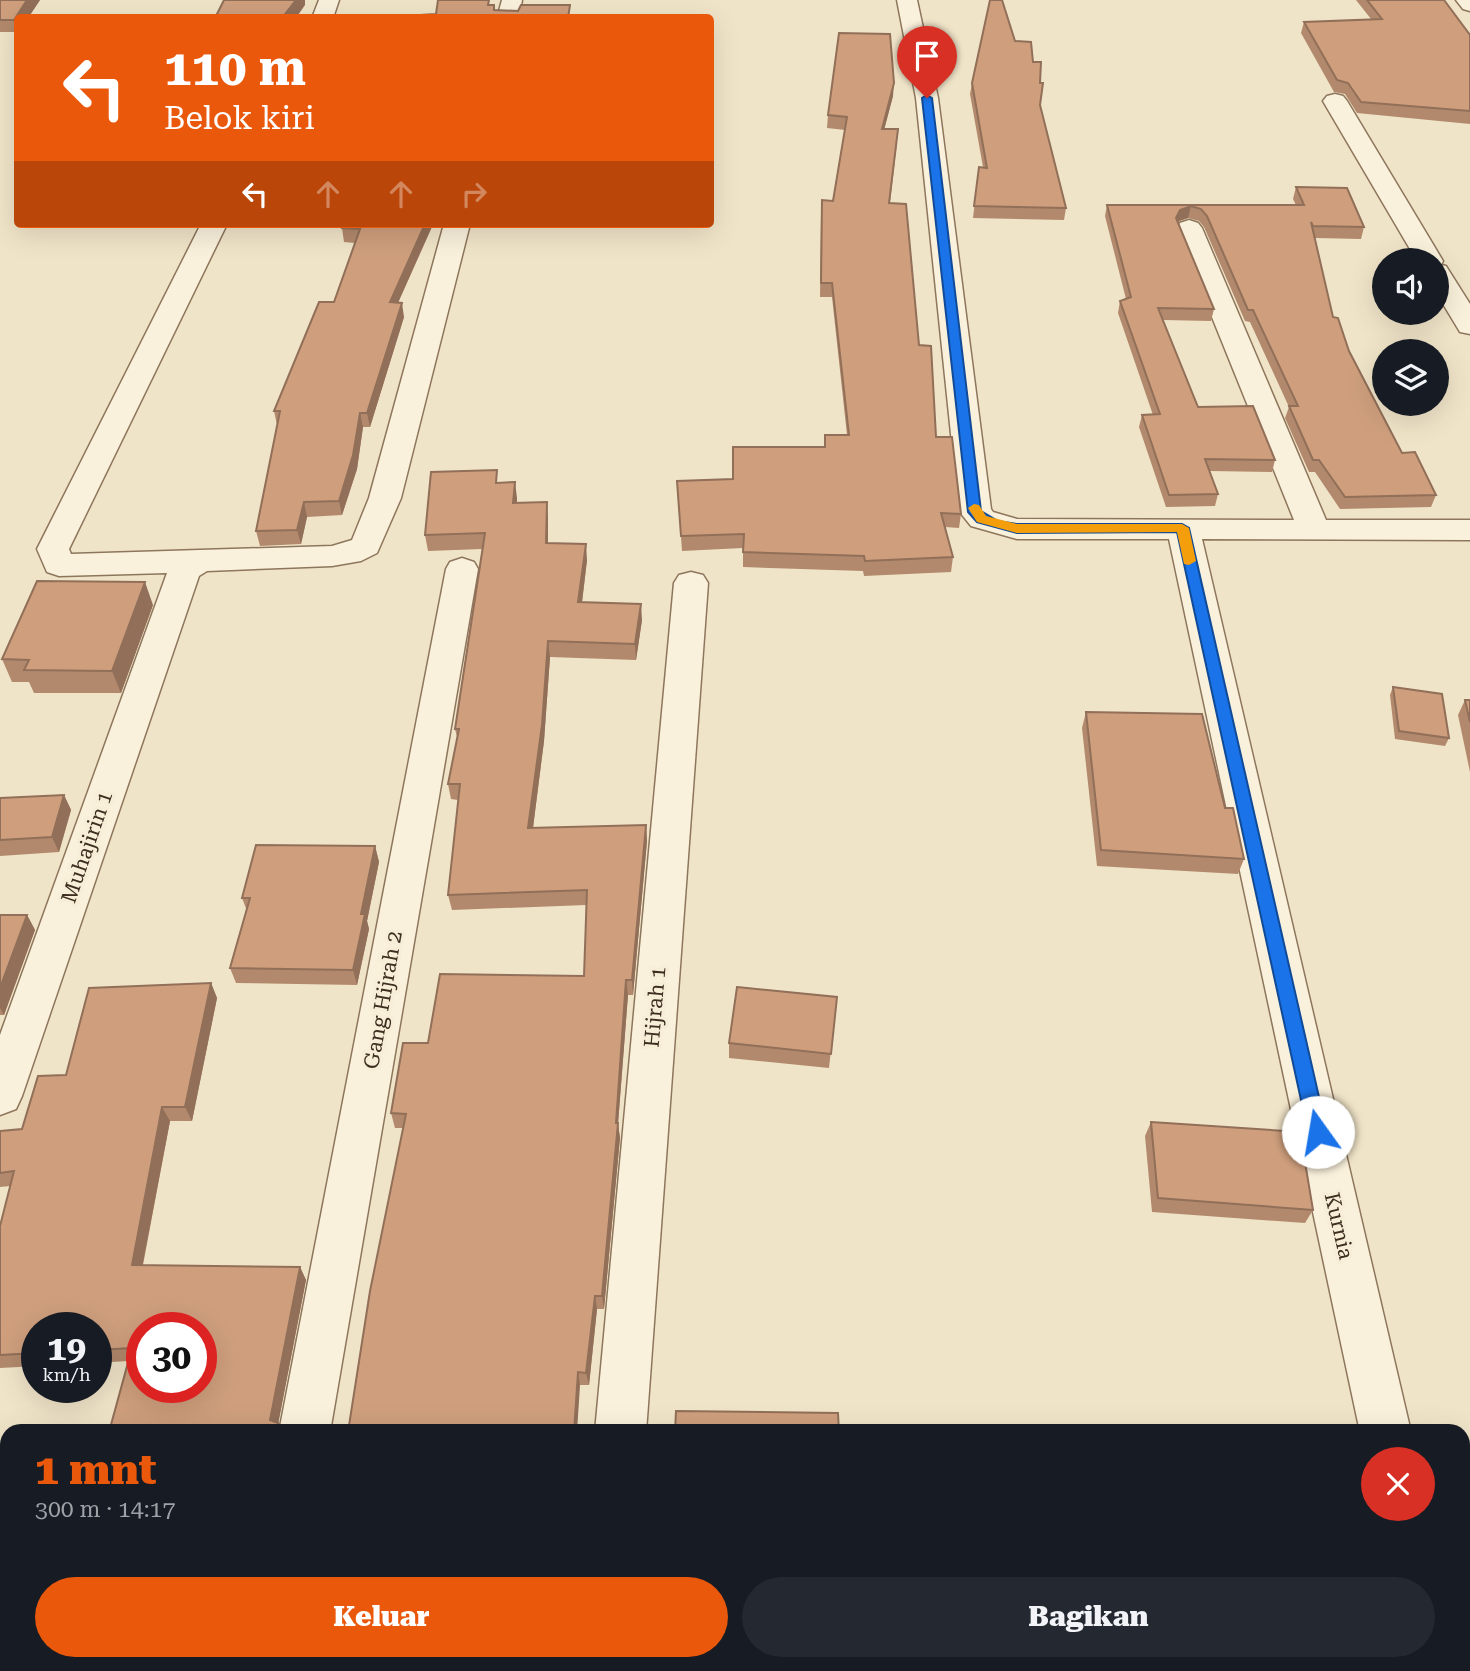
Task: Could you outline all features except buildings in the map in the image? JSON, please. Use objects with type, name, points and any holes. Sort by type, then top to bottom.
[{"type":"street","points":[[907,0],[927,98],[975,512],[982,519],[1017,528],[1470,530]]},
{"type":"street","points":[[1466,0],[1470,5]]},
{"type":"street","points":[[1335,101],[1422,248]]},
{"type":"street","points":[[212,228],[53,549],[59,565],[332,556],[349,554],[366,546],[384,498],[456,228]]},
{"type":"street","points":[[1189,228],[1314,530]]},
{"type":"street","points":[[1449,292],[1470,326]]},
{"type":"street","name":"Kurnia","points":[[1182,528],[1384,1424]]},
{"type":"street","name":"Muhajirin 1","points":[[0,1096],[184,570],[193,564],[207,561]]},
{"type":"street","name":"Gang Hijrah 2","points":[[305,1424],[461,569]]},
{"type":"street","name":"Hijrah 1","points":[[621,1424],[691,583]]},
{"type":"slow traffic","points":[[974,508],[982,519],[1017,528],[1182,528],[1189,561]]},
{"type":"route","points":[[927,98],[975,512],[982,519],[995,524],[1017,528],[1182,528],[1318,1132]]}]
